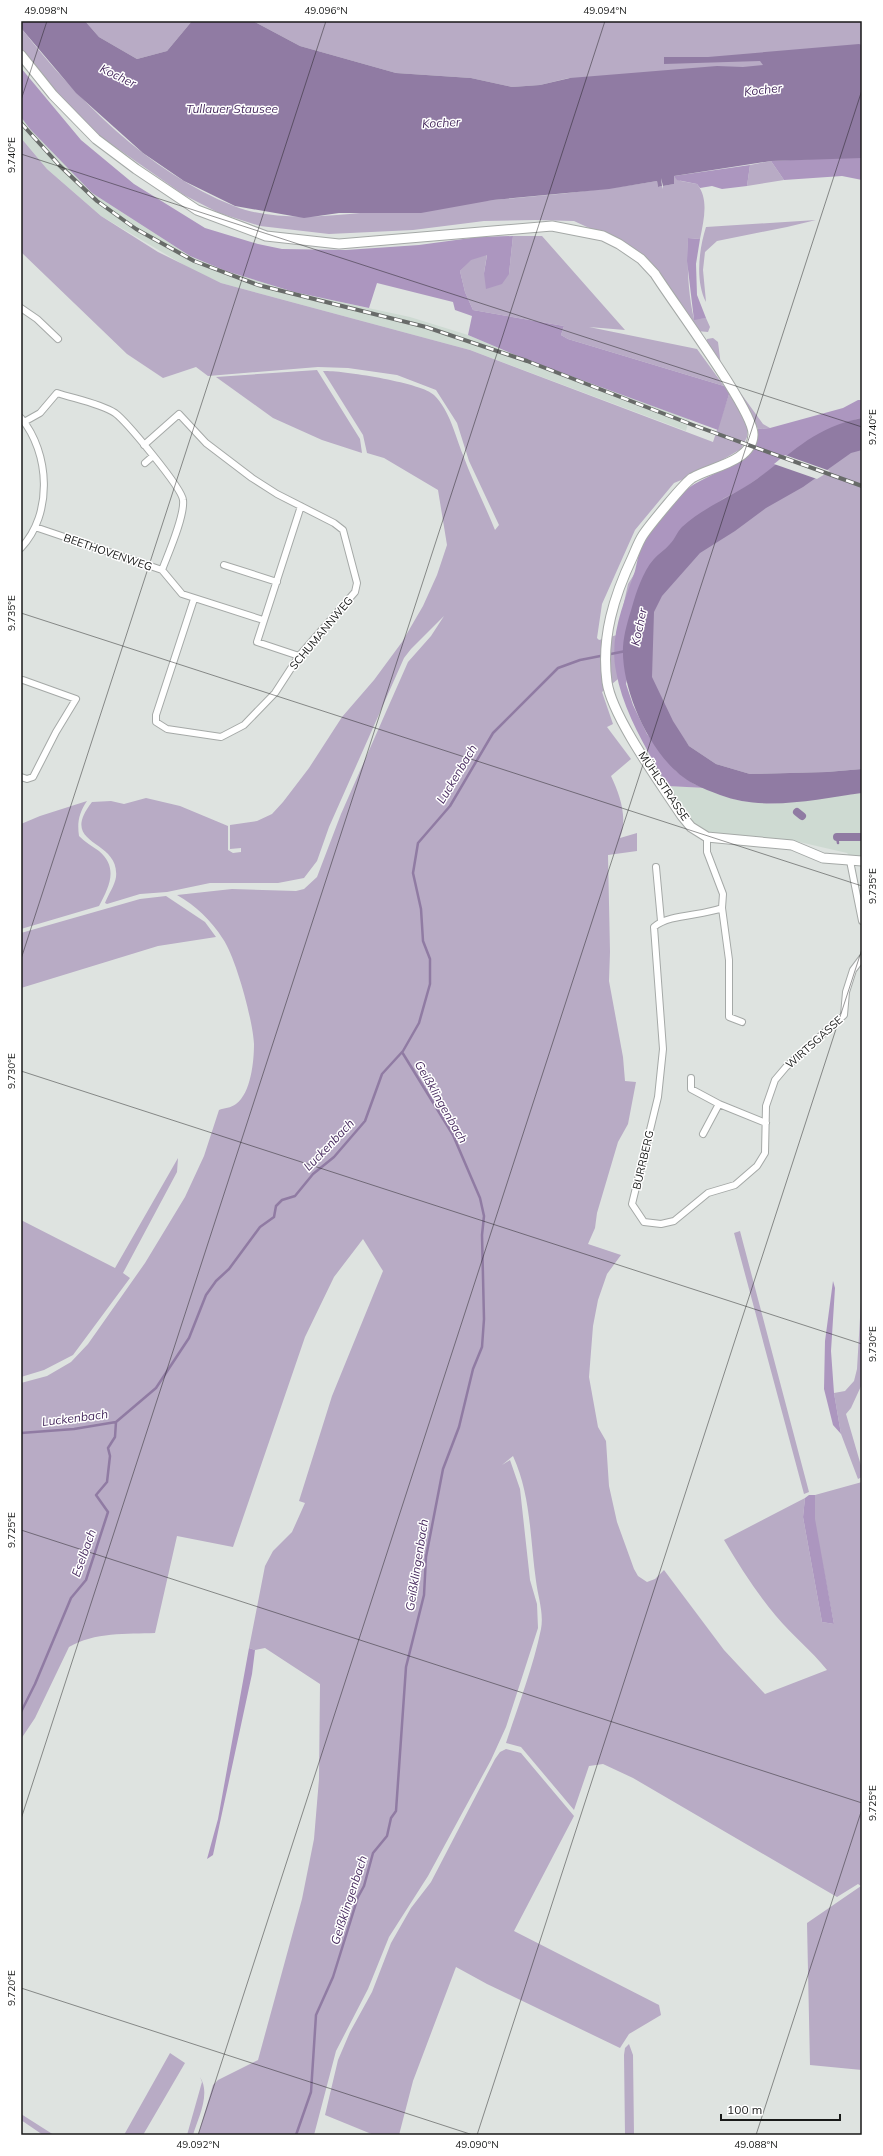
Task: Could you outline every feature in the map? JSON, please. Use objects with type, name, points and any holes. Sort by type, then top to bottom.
[{"type":"street","name":"MÜHLSTRASSE","points":[[21,55],[53,95],[96,139],[136,169],[197,210],[266,236],[339,244],[552,226],[603,236],[619,244],[640,259],[655,274],[730,387],[753,429],[753,437],[742,456],[691,479],[643,535],[626,571],[610,612],[605,644],[608,670],[607,682],[614,704],[634,741],[682,816],[691,827],[707,837],[792,845],[823,858],[862,861]]},
{"type":"street","points":[[21,308],[37,319],[58,339]]},
{"type":"street","points":[[21,548],[29,540],[35,527],[40,512],[43,491],[43,464],[36,440],[23,420],[40,413],[57,393],[115,414],[144,445],[175,484],[184,500],[179,523],[162,570]]},
{"type":"street","name":"SCHUMANNWEG","points":[[144,445],[179,414],[206,443],[252,478],[277,494],[334,522],[343,530],[357,583],[355,592],[299,656],[275,693],[244,725],[232,733],[221,737],[168,729],[156,722],[156,716],[194,599]]},
{"type":"street","points":[[146,463],[153,456]]},
{"type":"street","points":[[299,656],[257,642],[301,506]]},
{"type":"street","name":"BEETHOVENWEG","points":[[35,527],[162,570],[182,594],[263,620]]},
{"type":"street","points":[[224,565],[277,582]]},
{"type":"street","points":[[21,687],[22,680],[76,699],[56,732],[33,777],[27,779],[21,777]]},
{"type":"street","points":[[707,837],[707,852],[723,894],[722,908],[729,960],[729,1017],[742,1022]]},
{"type":"street","points":[[850,861],[862,921]]},
{"type":"street","name":"BURRBERG","points":[[656,868],[661,921],[654,927],[663,1049],[658,1097],[632,1204],[644,1222],[661,1224],[674,1221],[708,1193],[735,1185],[757,1166],[765,1153],[766,1106],[771,1087],[778,1076]]},
{"type":"street","points":[[661,921],[711,912],[722,908]]},
{"type":"street","name":"WIRTSGASSE","points":[[778,1076],[844,1015],[846,992],[853,970],[861,961]]},
{"type":"street","points":[[691,1078],[691,1089],[719,1104],[766,1123]]},
{"type":"street","points":[[703,1134],[719,1104]]},
{"type":"shaded area","points":[[85,21],[192,21],[167,51],[137,59],[99,37]]},
{"type":"shaded area","points":[[253,21],[862,21],[862,157],[569,78],[540,85],[512,87],[471,78],[396,73],[300,46]]},
{"type":"shaded area","points":[[21,28],[66,81],[90,107],[116,131],[172,174],[202,192],[234,206],[255,212],[278,216],[328,216],[570,193],[657,181],[658,187],[662,186],[663,189],[663,186],[674,184],[674,176],[681,181],[697,184],[703,196],[704,217],[700,239],[688,238],[688,279],[694,319],[706,318],[710,327],[708,332],[697,331],[665,282],[600,233],[574,221],[484,221],[413,230],[329,234],[260,226],[219,213],[184,195],[91,130],[65,103],[21,49]]},
{"type":"shaded area","points":[[21,68],[81,140],[134,184],[205,228],[258,244],[282,249],[346,250],[419,245],[478,237],[513,236],[509,274],[502,284],[486,289],[484,273],[487,255],[471,260],[460,271],[465,292],[473,310],[564,326],[561,335],[568,339],[724,386],[730,391],[718,430],[527,360],[468,335],[472,316],[455,310],[453,302],[377,283],[369,308],[294,292],[226,271],[190,256],[92,193],[30,129],[21,117]]},
{"type":"shaded area","points":[[21,117],[92,193],[190,256],[226,271],[294,292],[410,317],[468,335],[527,360],[689,419],[686,431],[470,350],[221,283],[189,268],[101,216],[47,169],[21,138]]},
{"type":"shaded area","points":[[21,138],[47,169],[101,216],[158,252],[221,283],[470,350],[713,442],[730,391],[745,415],[748,430],[747,437],[741,449],[703,471],[674,483],[635,530],[602,604],[597,638],[599,640],[617,635],[628,584],[665,526],[862,405],[862,769],[827,772],[750,774],[716,764],[689,746],[633,667],[602,692],[613,724],[607,727],[631,759],[611,776],[622,807],[623,823],[620,838],[637,833],[637,851],[608,855],[610,952],[609,981],[623,1057],[625,1081],[636,1082],[628,1124],[618,1142],[597,1213],[595,1228],[588,1244],[621,1255],[607,1274],[598,1300],[593,1326],[589,1377],[598,1427],[606,1441],[609,1486],[617,1522],[634,1569],[638,1576],[647,1582],[655,1579],[664,1570],[724,1650],[765,1694],[827,1670],[782,1623],[769,1607],[748,1579],[724,1540],[805,1498],[803,1517],[822,1622],[834,1624],[814,1519],[815,1495],[862,1482],[862,2070],[810,2065],[807,1923],[861,1886],[858,1884],[837,1897],[633,1778],[603,1764],[589,1766],[574,1810],[521,1747],[506,1743],[530,1672],[542,1623],[527,1502],[519,1471],[513,1456],[502,1465],[510,1460],[520,1489],[530,1580],[537,1604],[538,1628],[506,1727],[491,1760],[428,1876],[389,1937],[368,1989],[336,2051],[314,2135],[198,2135],[213,2085],[218,2080],[258,2060],[302,1899],[314,1839],[319,1779],[320,1684],[265,1648],[255,1650],[249,1648],[265,1566],[273,1551],[292,1532],[305,1503],[299,1501],[332,1396],[383,1271],[363,1239],[334,1277],[305,1337],[233,1547],[177,1536],[155,1633],[100,1636],[79,1642],[69,1647],[35,1718],[21,1739],[21,1383],[47,1376],[71,1362],[88,1344],[145,1263],[185,1197],[204,1156],[219,1110],[236,1104],[241,1099],[251,1076],[254,1044],[251,1021],[233,960],[223,939],[208,920],[191,904],[177,895],[232,889],[296,891],[304,889],[317,877],[341,814],[408,662],[431,636],[444,616],[404,658],[329,827],[317,861],[304,878],[278,883],[210,883],[167,892],[140,894],[107,904],[105,903],[116,877],[115,864],[109,855],[85,835],[82,827],[83,817],[92,802],[111,801],[124,804],[146,798],[180,806],[228,826],[228,850],[233,853],[241,852],[241,848],[230,849],[230,825],[257,821],[272,814],[283,802],[309,768],[342,717],[374,680],[402,642],[423,606],[437,575],[447,545],[438,490],[384,458],[367,453],[363,435],[323,371],[381,378],[415,386],[427,390],[434,395],[440,401],[452,424],[470,474],[495,530],[499,525],[469,461],[457,423],[436,390],[397,375],[348,368],[318,367],[208,376],[196,367],[163,378],[127,354],[21,252]]},
{"type":"shaded area","points":[[862,158],[862,180],[842,176],[784,180],[771,161]]},
{"type":"shaded area","points":[[771,161],[784,180],[747,186],[750,165]]},
{"type":"shaded area","points":[[750,165],[747,186],[722,189],[712,186],[700,188],[697,184],[677,180],[674,176]]},
{"type":"shaded area","points":[[816,220],[717,241],[705,252],[703,270],[706,302],[700,285],[699,265],[706,227]]},
{"type":"shaded area","points":[[513,236],[542,236],[625,330],[589,327],[697,349],[724,386],[568,339],[561,335],[564,326],[473,310],[465,292],[460,271],[471,259],[487,254],[484,273],[509,274]]},
{"type":"shaded area","points":[[688,238],[700,239],[696,264],[697,295],[706,318],[694,320],[687,261]]},
{"type":"shaded area","points":[[713,338],[718,342],[721,366],[763,424],[770,428],[758,429],[749,411],[707,346],[707,339]]},
{"type":"shaded area","points":[[317,370],[360,439],[362,453],[322,440],[273,418],[216,377]]},
{"type":"shaded area","points":[[858,400],[862,400],[862,418],[856,419],[774,467],[744,488],[724,498],[682,528],[671,544],[652,561],[626,684],[633,705],[647,734],[676,771],[694,784],[706,788],[667,786],[630,716],[619,686],[614,658],[616,632],[622,607],[644,541],[662,514],[684,492],[700,481],[742,458],[750,450],[758,429],[770,428],[843,408]]},
{"type":"shaded area","points":[[667,786],[706,788],[720,795],[741,801],[771,804],[862,793],[862,858],[850,857],[847,853],[795,841],[708,832],[690,824]]},
{"type":"shaded area","points":[[87,801],[79,818],[79,836],[99,851],[109,864],[109,885],[103,899],[99,906],[21,929],[21,824],[40,816]]},
{"type":"shaded area","points":[[166,896],[205,922],[216,937],[158,946],[21,988],[21,933],[140,899]]},
{"type":"shaded area","points":[[178,1158],[177,1172],[123,1273],[130,1278],[73,1355],[44,1370],[21,1377],[21,1220],[115,1268]]},
{"type":"shaded area","points":[[740,1231],[809,1492],[804,1494],[734,1233]]},
{"type":"shaded area","points":[[833,1281],[835,1288],[831,1351],[834,1393],[841,1434],[833,1425],[824,1389],[825,1341]]},
{"type":"shaded area","points":[[861,1301],[862,1384],[851,1408],[846,1414],[862,1469],[862,1477],[858,1479],[841,1434],[834,1393],[845,1391],[854,1381],[857,1369]]},
{"type":"shaded area","points":[[809,1495],[815,1495],[815,1519],[834,1624],[822,1622],[803,1517],[805,1498]]},
{"type":"shaded area","points":[[249,1648],[255,1650],[252,1674],[213,1855],[207,1859],[218,1819]]},
{"type":"shaded area","points":[[506,1749],[521,1753],[574,1816],[514,1931],[659,2005],[661,2015],[629,2034],[620,2048],[487,1984],[456,1967],[413,2081],[399,2135],[374,2135],[325,2115],[338,2060],[350,2032],[372,1992],[391,1943],[411,1908],[431,1882],[495,1759],[500,1752]]},
{"type":"shaded area","points":[[629,2044],[633,2055],[634,2135],[625,2135],[624,2055],[625,2048]]},
{"type":"shaded area","points":[[170,2053],[185,2063],[143,2135],[124,2135]]},
{"type":"shaded area","points":[[200,2077],[203,2084],[204,2098],[193,2135],[187,2135],[202,2082]]},
{"type":"shaded area","points":[[21,2114],[54,2135],[43,2135],[21,2120]]},
{"type":"water","name":"Tullauer Stausee","points":[[21,21],[85,21],[99,37],[137,59],[167,51],[192,21],[253,21],[300,46],[396,73],[471,78],[512,87],[540,85],[570,78],[717,66],[743,67],[763,65],[760,61],[664,64],[664,57],[708,57],[859,44],[862,45],[862,158],[771,161],[674,176],[674,184],[663,186],[661,178],[662,186],[658,187],[657,181],[609,189],[493,200],[421,213],[339,213],[304,218],[235,206],[184,181],[143,153],[76,93],[21,28]]},
{"type":"water","name":"Kocher","points":[[862,418],[862,450],[851,453],[803,487],[766,508],[735,531],[700,553],[662,596],[654,612],[652,677],[673,721],[689,746],[716,764],[750,774],[827,772],[862,769],[862,793],[791,803],[755,803],[737,800],[707,790],[694,784],[679,774],[665,760],[642,724],[627,684],[624,665],[624,637],[640,582],[653,560],[668,546],[682,527],[700,513],[757,479],[817,434],[845,422]]},
{"type":"pier","points":[[785,455],[830,471],[817,479],[774,464]]},
{"type":"waterway","name":"Luckenbach","points":[[21,1433],[74,1429],[116,1422],[156,1388],[189,1338],[206,1295],[216,1281],[229,1269],[260,1227],[274,1217],[276,1206],[282,1200],[295,1196],[313,1174],[334,1157],[365,1121],[382,1074],[403,1051],[419,1023],[430,984],[430,959],[423,941],[421,909],[413,873],[418,843],[450,806],[493,733],[558,668],[580,660],[626,651]]},
{"type":"waterway","points":[[797,812],[802,816]]},
{"type":"waterway","points":[[837,837],[838,843]]},
{"type":"waterway","points":[[837,837],[862,837]]},
{"type":"waterway","name":"Geißklingenbach","points":[[296,2135],[311,2092],[316,2015],[333,1977],[358,1897],[364,1886],[373,1853],[387,1836],[391,1818],[396,1811],[406,1667],[424,1595],[426,1557],[443,1469],[459,1427],[473,1369],[482,1347],[484,1319],[482,1235],[484,1216],[480,1198],[453,1135],[402,1052]]},
{"type":"waterway","name":"Eselbach","points":[[21,1712],[35,1684],[71,1598],[86,1580],[108,1512],[96,1495],[107,1482],[110,1456],[108,1448],[115,1437],[116,1422]]},
{"type":"railway","points":[[21,123],[60,166],[97,201],[136,229],[194,261],[258,285],[426,327],[527,361],[693,425],[862,486]]}]
